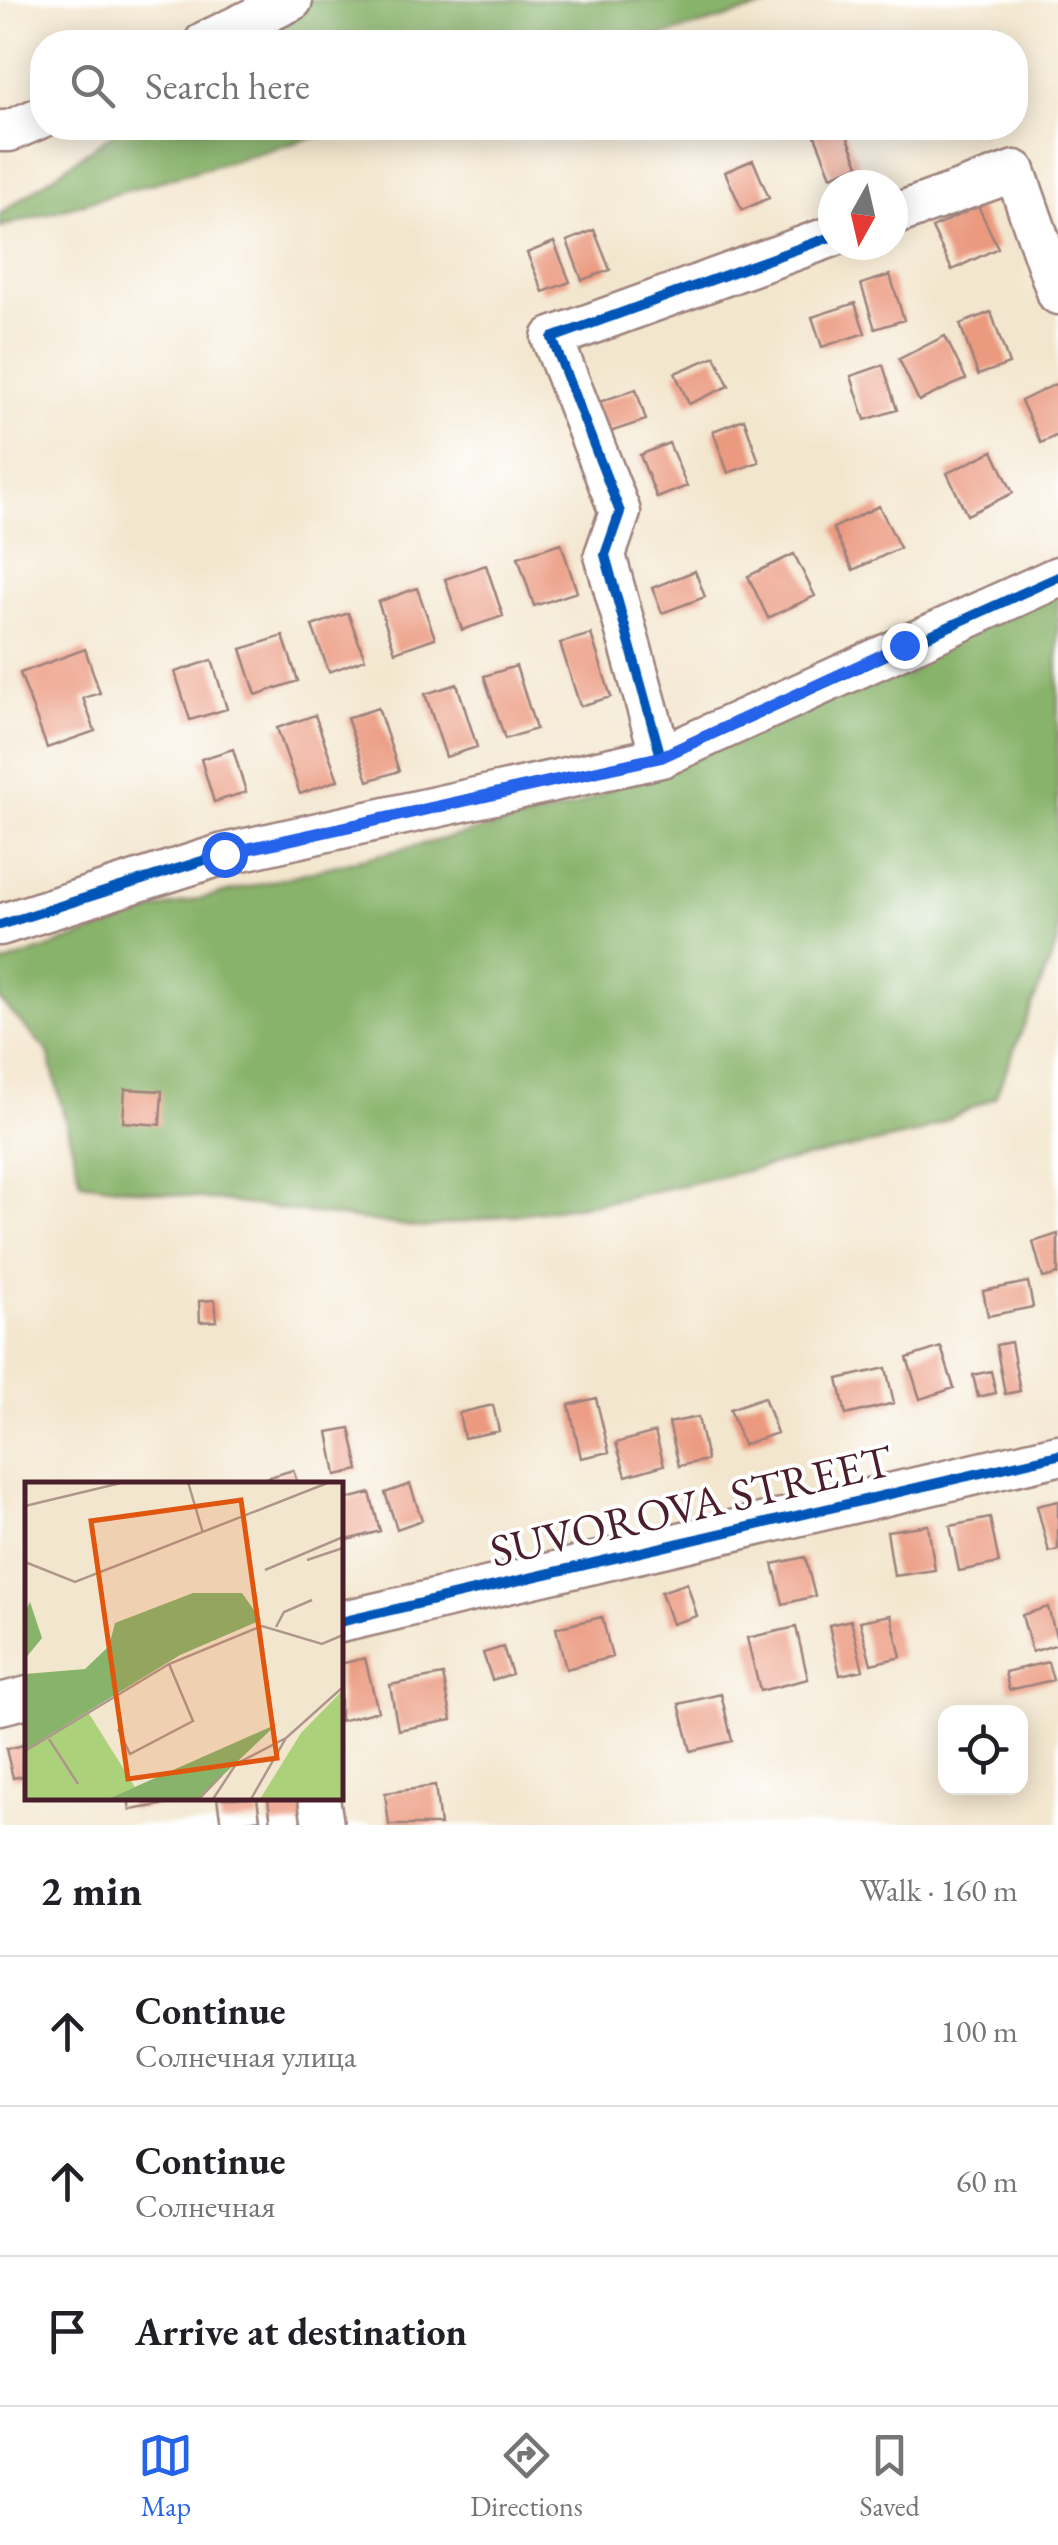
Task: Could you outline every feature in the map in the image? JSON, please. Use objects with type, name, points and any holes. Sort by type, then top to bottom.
[{"type":"street","points":[[230,30],[292,0]]},
{"type":"street","points":[[0,131],[10,132],[30,123]]},
{"type":"street","points":[[908,210],[1015,171],[1058,294]]},
{"type":"street","points":[[661,757],[605,555],[620,512],[552,338],[818,241]]},
{"type":"street","points":[[0,924],[224,854],[661,757],[1058,577]]},
{"type":"street","name":"SUVOROVA STREET","points":[[342,1622],[1058,1456]]},
{"type":"street","points":[[0,1704],[25,1698]]},
{"type":"street","points":[[319,1800],[323,1825]]},
{"type":"green space","points":[[300,0],[789,0],[683,30],[257,30]]},
{"type":"green space","points":[[104,140],[304,140],[0,227],[0,214]]},
{"type":"green space","points":[[1058,586],[1058,942],[995,1097],[919,1133],[609,1201],[421,1228],[81,1182],[48,1052],[0,1000],[0,965],[154,910],[574,807],[904,645]]},
{"type":"building","points":[[817,140],[849,140],[859,165],[829,170]]},
{"type":"building","points":[[753,160],[769,198],[742,210],[725,172]]},
{"type":"building","points":[[978,206],[998,248],[952,270],[932,228]]},
{"type":"building","points":[[594,230],[610,270],[582,280],[567,241]]},
{"type":"building","points":[[554,242],[570,282],[543,292],[527,253]]},
{"type":"building","points":[[890,275],[904,320],[875,329],[861,284]]},
{"type":"building","points":[[855,303],[865,333],[822,347],[812,317]]},
{"type":"building","points":[[991,312],[1009,364],[978,375],[960,324]]},
{"type":"building","points":[[945,336],[966,379],[919,401],[899,359]]},
{"type":"building","points":[[715,356],[729,386],[689,404],[675,373]]},
{"type":"building","points":[[883,365],[897,410],[865,420],[851,376]]},
{"type":"building","points":[[1058,383],[1058,435],[1041,443],[1021,401]]},
{"type":"building","points":[[636,389],[646,420],[598,436],[588,406]]},
{"type":"building","points":[[744,419],[759,462],[728,473],[713,431]]},
{"type":"building","points":[[669,443],[687,486],[657,498],[640,455]]},
{"type":"building","points":[[993,451],[1013,493],[967,515],[947,473]]},
{"type":"building","points":[[879,506],[900,548],[853,570],[833,528]]},
{"type":"building","points":[[561,543],[577,592],[534,606],[518,557]]},
{"type":"building","points":[[794,554],[815,596],[768,618],[748,576]]},
{"type":"building","points":[[486,565],[503,616],[462,630],[445,579]]},
{"type":"building","points":[[695,571],[705,597],[662,613],[652,588]]},
{"type":"building","points":[[417,588],[435,638],[395,652],[378,602]]},
{"type":"building","points":[[348,613],[365,659],[329,672],[312,626]]},
{"type":"building","points":[[591,634],[611,697],[580,706],[560,643]]},
{"type":"building","points":[[283,636],[298,681],[256,695],[241,649]]},
{"type":"building","points":[[85,649],[100,693],[83,698],[95,731],[47,748],[20,673]]},
{"type":"building","points":[[212,660],[227,709],[190,720],[175,672]]},
{"type":"building","points":[[516,666],[536,729],[505,739],[484,676]]},
{"type":"building","points":[[457,684],[477,747],[446,757],[425,694]]},
{"type":"building","points":[[378,708],[399,771],[368,781],[347,718]]},
{"type":"building","points":[[315,715],[338,780],[300,794],[277,728]]},
{"type":"building","points":[[233,749],[246,792],[214,802],[201,759]]},
{"type":"building","points":[[125,1089],[162,1091],[160,1125],[123,1122]]},
{"type":"building","points":[[1058,1234],[1058,1274],[1043,1278],[1033,1242]]},
{"type":"building","points":[[1028,1282],[1033,1307],[988,1316],[983,1291]]},
{"type":"building","points":[[215,1300],[217,1321],[200,1322],[199,1301]]},
{"type":"building","points":[[1011,1342],[1020,1391],[1005,1394],[996,1345]]},
{"type":"building","points":[[941,1347],[954,1388],[920,1399],[907,1358]]},
{"type":"building","points":[[886,1368],[894,1403],[846,1415],[838,1379]]},
{"type":"building","points":[[991,1371],[996,1393],[978,1397],[973,1375]]},
{"type":"building","points":[[764,1397],[777,1433],[743,1445],[730,1409]]},
{"type":"building","points":[[596,1398],[609,1452],[581,1458],[569,1405]]},
{"type":"building","points":[[493,1405],[499,1431],[464,1438],[459,1413]]},
{"type":"building","points":[[698,1417],[707,1460],[679,1466],[669,1423]]},
{"type":"building","points":[[350,1428],[359,1470],[336,1475],[328,1432]]},
{"type":"building","points":[[655,1432],[664,1465],[626,1476],[616,1443]]},
{"type":"building","points":[[293,1470],[297,1482],[267,1482],[266,1478]]},
{"type":"building","points":[[410,1484],[422,1520],[397,1529],[385,1493]]},
{"type":"building","points":[[370,1493],[380,1531],[342,1541],[342,1500]]},
{"type":"building","points":[[1058,1501],[1058,1550],[1049,1552],[1037,1506]]},
{"type":"building","points":[[990,1518],[999,1563],[959,1571],[950,1526]]},
{"type":"building","points":[[928,1525],[935,1570],[894,1576],[887,1531]]},
{"type":"building","points":[[805,1557],[815,1596],[783,1604],[773,1564]]},
{"type":"building","points":[[687,1583],[697,1616],[672,1624],[661,1592]]},
{"type":"building","points":[[1048,1607],[1058,1644],[1032,1652],[1022,1615]]},
{"type":"building","points":[[891,1615],[901,1657],[871,1664],[860,1621]]},
{"type":"building","points":[[602,1617],[612,1657],[566,1669],[556,1628]]},
{"type":"building","points":[[851,1620],[863,1670],[840,1675],[829,1625]]},
{"type":"building","points":[[796,1627],[808,1679],[760,1691],[747,1638]]},
{"type":"building","points":[[503,1647],[512,1674],[492,1680],[483,1653]]},
{"type":"building","points":[[365,1658],[378,1711],[342,1720],[342,1664]]},
{"type":"building","points":[[1048,1662],[1053,1680],[1009,1690],[1005,1672]]},
{"type":"building","points":[[443,1675],[452,1720],[398,1730],[390,1685]]},
{"type":"building","points":[[721,1694],[732,1741],[691,1751],[679,1704]]},
{"type":"building","points":[[25,1745],[25,1776],[13,1778],[6,1749]]},
{"type":"building","points":[[435,1786],[440,1825],[389,1825],[385,1793]]},
{"type":"building","points":[[128,1800],[166,1800],[167,1804],[130,1810]]},
{"type":"building","points":[[217,1800],[257,1800],[260,1819],[221,1825]]},
{"type":"building","points":[[268,1800],[304,1800],[308,1825],[271,1825]]},
{"type":"cycle path","points":[[661,757],[605,555],[620,512],[552,338],[818,241]]},
{"type":"cycle path","points":[[0,925],[224,854],[661,757],[1058,577]]},
{"type":"cycle path","points":[[342,1622],[1058,1455]]},
{"type":"route","points":[[224,854],[661,757],[904,645]]}]
